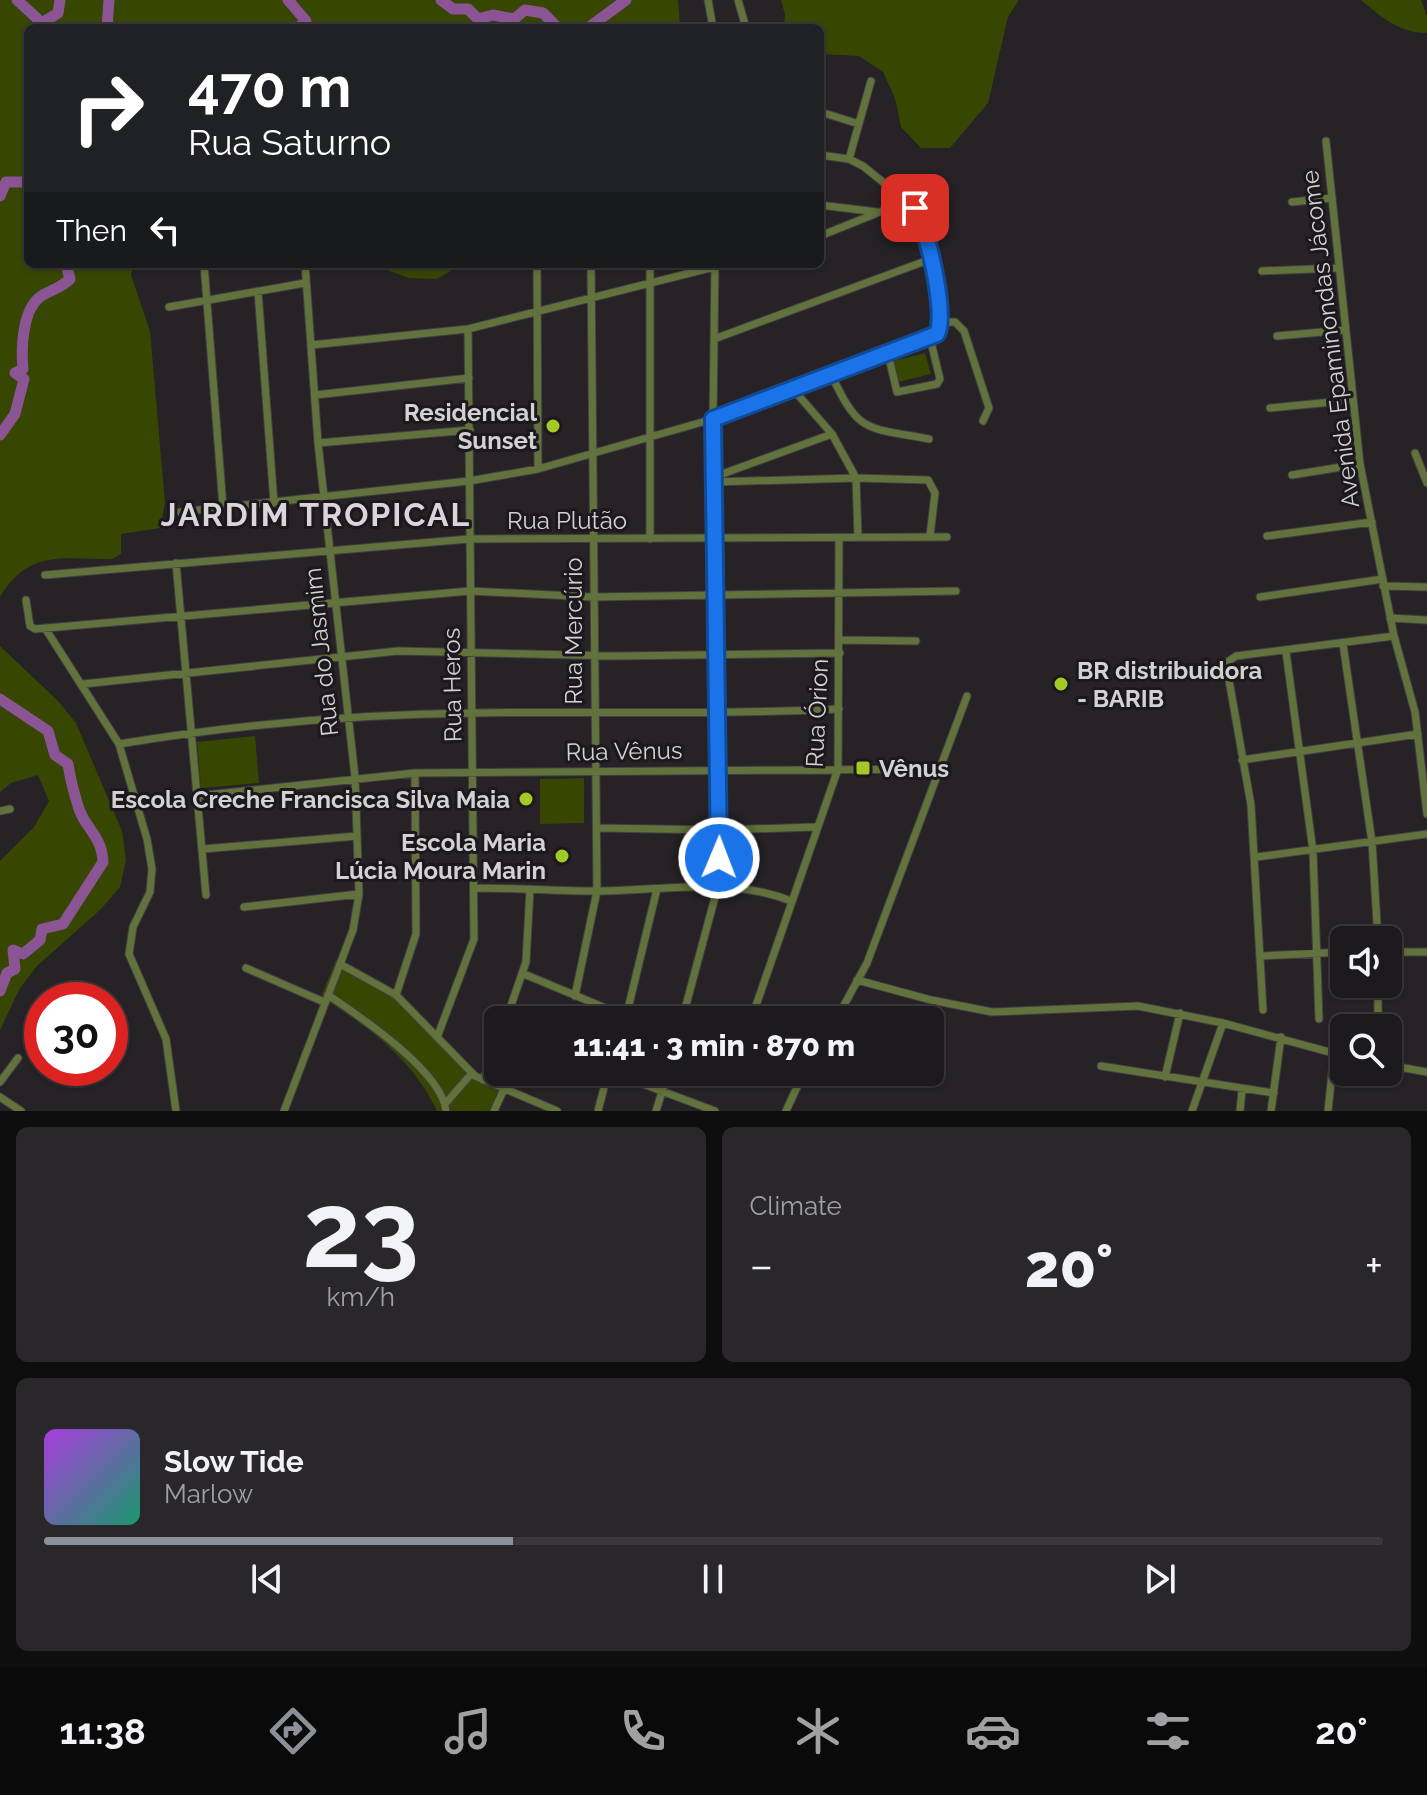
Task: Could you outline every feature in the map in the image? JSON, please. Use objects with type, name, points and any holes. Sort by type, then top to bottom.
[{"type":"street","points":[[708,0],[712,24]]},
{"type":"street","points":[[738,0],[745,24]]},
{"type":"street","points":[[849,159],[871,81]]},
{"type":"street","points":[[827,114],[859,124]]},
{"type":"street","name":"Avenida Epaminondas Jácome","points":[[1326,141],[1360,464],[1390,618],[1418,734],[1427,814]]},
{"type":"street","points":[[824,156],[849,159],[907,201],[919,214],[931,259],[940,326]]},
{"type":"street","points":[[1292,202],[1332,198]]},
{"type":"street","points":[[824,234],[907,201]]},
{"type":"street","points":[[824,205],[878,212]]},
{"type":"street","points":[[714,339],[931,259]]},
{"type":"street","points":[[205,268],[223,507]]},
{"type":"street","name":"Rua do Jasmim","points":[[284,1111],[353,930],[359,894],[355,777],[339,658],[323,496],[305,268]]},
{"type":"street","points":[[537,268],[538,469]]},
{"type":"street","name":"Rua Mercúrio","points":[[575,996],[597,891],[591,268]]},
{"type":"street","points":[[650,268],[647,438],[650,539]]},
{"type":"street","points":[[311,345],[468,329],[704,268]]},
{"type":"street","points":[[686,1006],[718,886],[719,714],[714,597],[713,419],[715,268]]},
{"type":"street","points":[[1262,271],[1338,268]]},
{"type":"street","points":[[169,307],[305,283]]},
{"type":"street","points":[[258,291],[274,503]]},
{"type":"street","points":[[180,512],[469,481],[538,469],[713,419],[930,338],[940,326],[955,322],[964,331],[989,408],[983,421]]},
{"type":"street","name":"Rua Heros","points":[[438,1035],[470,957],[475,888],[468,329]]},
{"type":"street","points":[[1277,336],[1345,330]]},
{"type":"street","points":[[888,354],[897,392],[937,384],[940,379],[930,338]]},
{"type":"street","points":[[831,374],[849,411],[861,424],[929,439]]},
{"type":"street","points":[[315,395],[469,378]]},
{"type":"street","points":[[792,388],[832,434],[856,478],[858,537]]},
{"type":"street","points":[[1270,408],[1353,400]]},
{"type":"street","points":[[318,443],[470,430]]},
{"type":"street","points":[[714,480],[832,434]]},
{"type":"street","points":[[1415,453],[1427,483]]},
{"type":"street","points":[[1292,475],[1360,464]]},
{"type":"street","points":[[714,480],[928,480],[935,493],[930,536]]},
{"type":"street","points":[[1267,536],[1372,522]]},
{"type":"street","name":"Rua Plutão","points":[[45,575],[469,539],[594,541],[947,537]]},
{"type":"street","name":"Rua Órion","points":[[756,1006],[815,827],[838,769],[839,538]]},
{"type":"street","points":[[176,563],[206,895]]},
{"type":"street","points":[[1260,597],[1383,583],[1427,587]]},
{"type":"street","points":[[26,600],[30,626],[45,628],[470,591],[592,597],[714,597],[956,591]]},
{"type":"street","points":[[1390,618],[1426,620]]},
{"type":"street","points":[[45,628],[119,744],[147,839],[152,869],[149,897],[131,937],[130,961],[166,1039],[176,1111]]},
{"type":"street","points":[[1263,1010],[1257,857],[1226,663],[1236,656],[1394,636]]},
{"type":"street","points":[[839,640],[916,641]]},
{"type":"street","points":[[1343,644],[1372,842],[1377,926]]},
{"type":"street","points":[[83,684],[398,651],[593,655],[840,653]]},
{"type":"street","points":[[1286,652],[1313,851],[1319,1019]]},
{"type":"street","points":[[845,1006],[943,769],[967,696]]},
{"type":"street","points":[[119,744],[189,732],[348,719],[472,713],[719,714],[839,709]]},
{"type":"street","points":[[1242,760],[1418,734]]},
{"type":"street","name":"Rua Vênus","points":[[196,796],[415,773],[943,769]]},
{"type":"street","points":[[396,995],[416,934],[415,773]]},
{"type":"street","points":[[0,811],[10,809]]},
{"type":"street","points":[[598,828],[719,830],[815,827]]},
{"type":"street","points":[[1257,857],[1427,834]]},
{"type":"street","points":[[203,849],[357,836]]},
{"type":"street","points":[[475,888],[597,891],[718,886],[757,889],[791,901]]},
{"type":"street","points":[[511,1006],[524,974],[529,942],[530,889]]},
{"type":"street","points":[[633,1006],[657,889]]},
{"type":"street","points":[[244,907],[359,894]]},
{"type":"street","points":[[1402,952],[1427,952]]},
{"type":"street","points":[[1261,956],[1330,953]]},
{"type":"street","points":[[340,964],[396,995],[472,1073],[557,1111]]},
{"type":"street","points":[[246,968],[326,999],[365,1020],[408,1056],[445,1108],[472,1073]]},
{"type":"street","points":[[524,974],[600,1006]]},
{"type":"street","points":[[857,980],[992,1012],[1091,1005],[1138,1006],[1281,1037],[1330,1053]]},
{"type":"street","points":[[1165,1077],[1180,1013]]},
{"type":"street","points":[[1192,1111],[1223,1023]]},
{"type":"street","points":[[1271,1111],[1281,1037]]},
{"type":"street","points":[[0,1082],[18,1058]]},
{"type":"street","points":[[1101,1066],[1274,1093]]},
{"type":"street","points":[[1402,1068],[1427,1072]]},
{"type":"street","points":[[598,1111],[605,1086]]},
{"type":"street","points":[[651,1086],[715,1111]]},
{"type":"street","points":[[656,1111],[664,1086]]},
{"type":"street","points":[[786,1111],[796,1086]]},
{"type":"street","points":[[1328,1111],[1331,1086]]},
{"type":"street","points":[[494,1111],[504,1089]]},
{"type":"street","points":[[1240,1111],[1242,1090]]},
{"type":"street","points":[[0,1097],[21,1111]]},
{"type":"green space","points":[[0,0],[678,0],[680,24],[24,24],[24,268],[132,268],[131,275],[150,331],[165,503],[160,528],[121,534],[121,554],[112,559],[62,558],[35,564],[22,571],[0,597]]},
{"type":"green space","points":[[781,0],[1019,0],[1008,17],[988,103],[950,148],[921,148],[901,127],[895,98],[883,72],[859,56],[824,54],[824,24],[784,24]]},
{"type":"green space","points":[[1361,0],[1421,0],[1427,16],[1427,33],[1400,27]]},
{"type":"green space","points":[[382,268],[455,268],[437,279],[409,278]]},
{"type":"green space","points":[[925,353],[931,374],[898,382],[894,361]]},
{"type":"green space","points":[[0,646],[58,701],[76,723],[122,831],[126,860],[120,887],[101,909],[37,966],[20,988],[0,1030],[0,861],[34,827],[49,801],[38,775],[11,783],[0,792]]},
{"type":"green space","points":[[255,736],[259,783],[201,788],[197,742]]},
{"type":"green space","points":[[584,778],[584,823],[540,824],[540,779]]},
{"type":"green space","points":[[336,960],[389,993],[438,1038],[469,1076],[484,1083],[484,1086],[501,1090],[492,1111],[437,1111],[415,1075],[388,1045],[321,997]]},
{"type":"waterway","points":[[17,0],[42,23],[58,13],[60,0]]},
{"type":"waterway","points":[[107,24],[109,0]]},
{"type":"waterway","points":[[288,0],[306,21],[303,24]]},
{"type":"waterway","points":[[441,0],[453,9],[468,9],[478,19],[493,15],[514,19],[525,10],[543,13],[554,24]]},
{"type":"waterway","points":[[593,24],[626,0]]},
{"type":"waterway","points":[[0,196],[6,182],[24,182]]},
{"type":"waterway","points":[[0,435],[15,414],[24,379],[15,373],[23,369],[22,350],[27,318],[36,301],[70,279],[67,268]]},
{"type":"waterway","points":[[0,699],[48,731],[55,755],[68,764],[78,806],[100,845],[103,862],[63,924],[42,929],[40,940],[23,954],[13,950],[15,969],[7,973],[0,991]]},
{"type":"place","name":"Residencial Sunset","points":[[553,426]]},
{"type":"place","name":"BR distribuidora - BARIB","points":[[1061,684]]},
{"type":"place","name":"Vênus","points":[[863,768]]},
{"type":"place","name":"Escola Creche Francisca Silva Maia","points":[[526,799]]},
{"type":"place","name":"Escola Maria Lúcia Moura Marin","points":[[562,856]]},
{"type":"district","name":"JARDIM TROPICAL","points":[[316,514]]},
{"type":"route","points":[[719,858],[713,419],[937,334],[940,322],[931,259],[915,208]]}]
